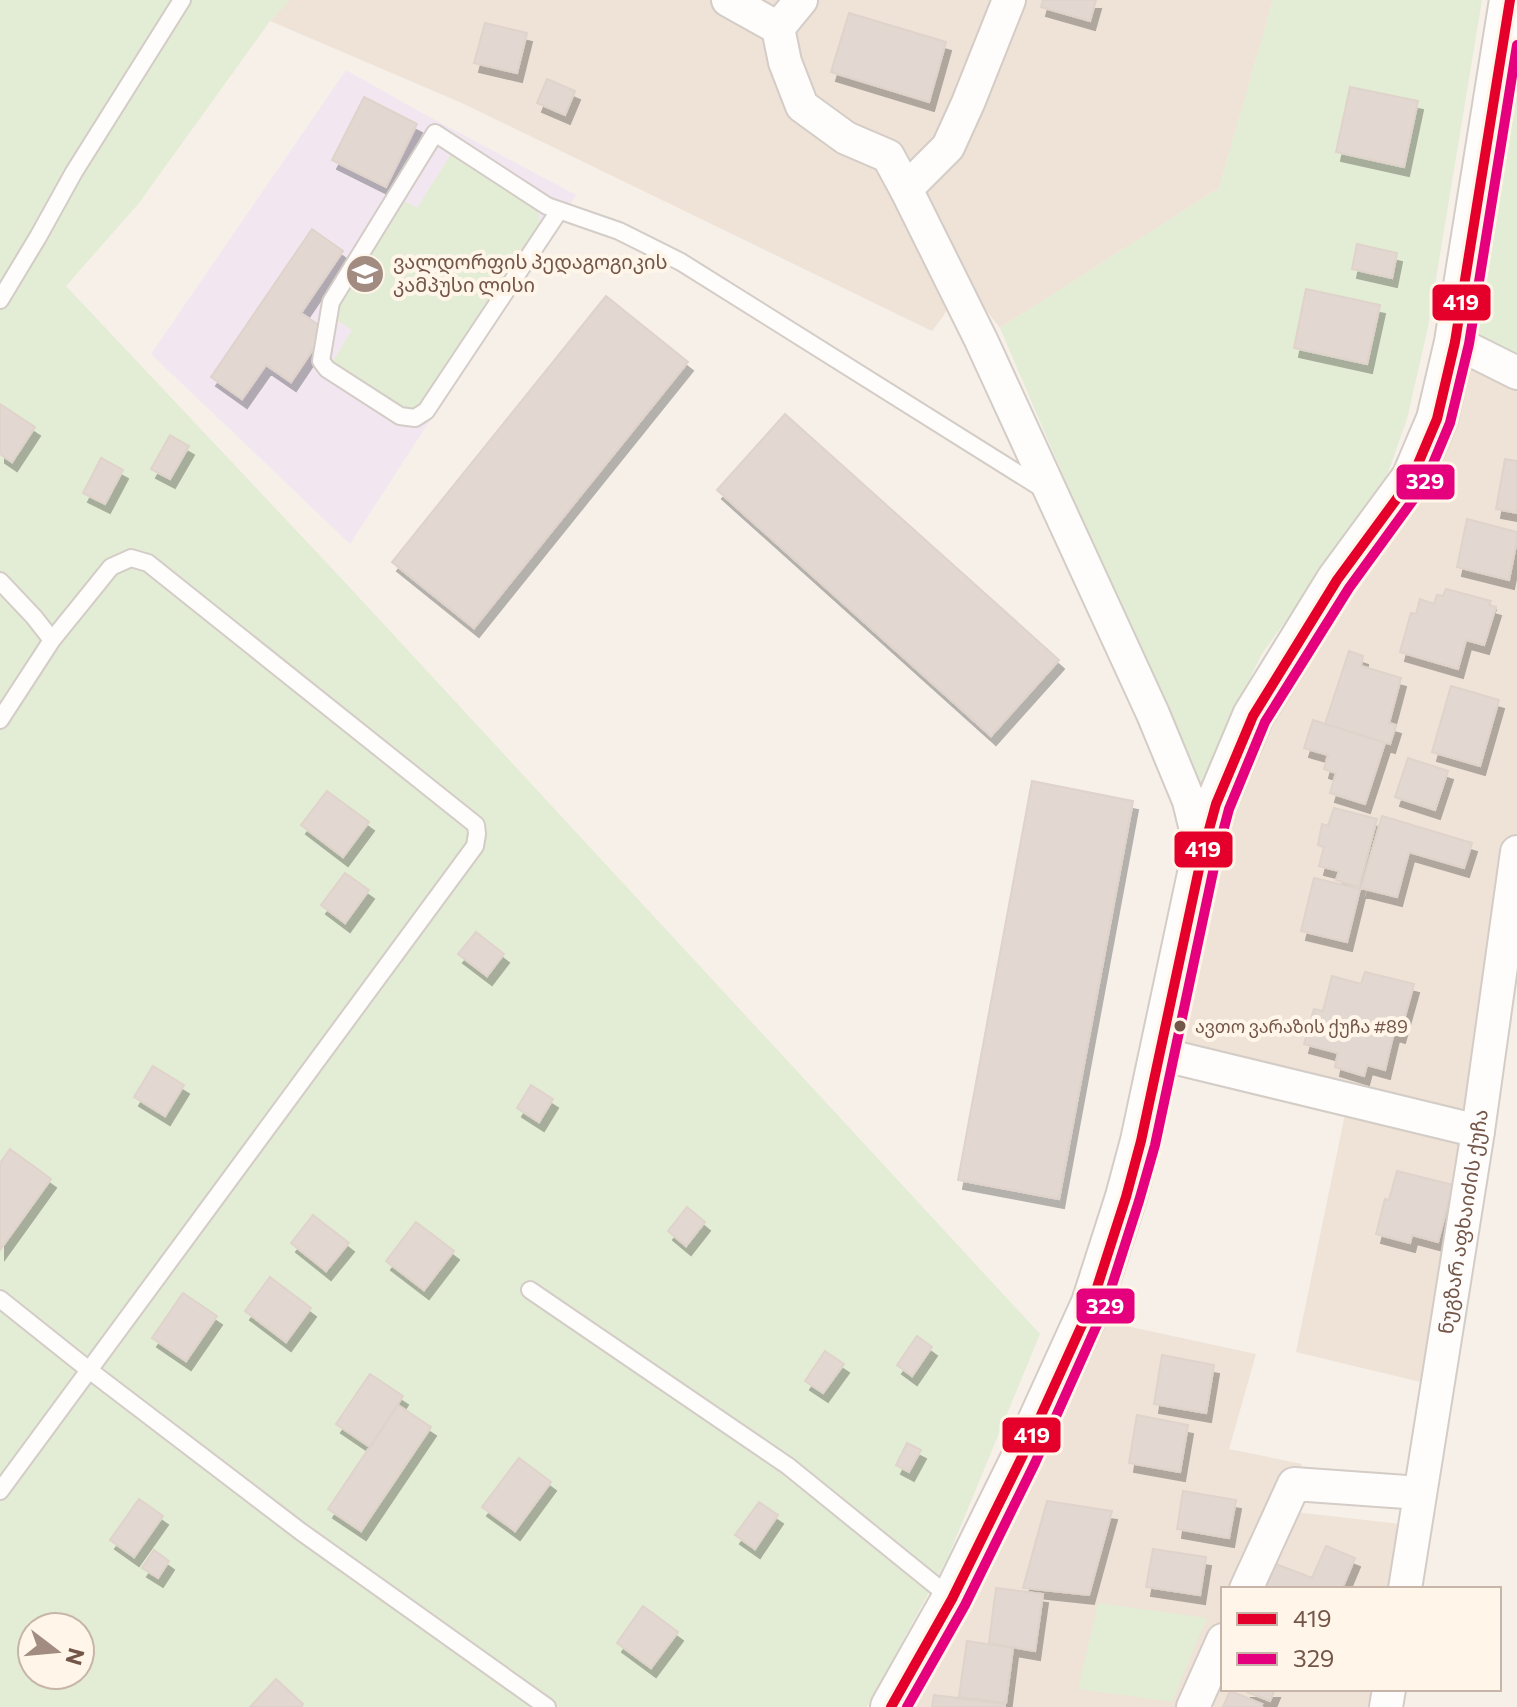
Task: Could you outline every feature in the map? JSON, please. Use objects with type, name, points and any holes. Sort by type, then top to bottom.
[{"type":"street","points":[[728,0],[778,28],[785,62],[802,106],[846,138],[888,156],[981,340],[1153,714],[1189,801],[1202,855]]},
{"type":"street","points":[[778,28],[801,0]]},
{"type":"street","points":[[906,189],[948,147],[1009,0]]},
{"type":"street","points":[[891,1707],[952,1599],[1022,1457],[1092,1303],[1126,1197],[1202,855],[1216,804],[1253,716],[1337,580],[1412,478],[1437,419],[1455,342],[1510,0]]},
{"type":"street","points":[[1455,342],[1517,373]]},
{"type":"street","name":"ნუგზარ აფხაიძის ქუჩა","points":[[1405,1587],[1478,1131],[1517,852]]},
{"type":"street","points":[[1160,1054],[1478,1131]]},
{"type":"street","points":[[1247,1587],[1294,1484],[1420,1493]]},
{"type":"street","points":[[1193,1707],[1221,1644]]},
{"type":"lane","points":[[0,300],[74,172],[182,0]]},
{"type":"lane","points":[[559,211],[426,411],[415,418],[400,416],[327,369],[321,361],[331,302],[435,133],[532,197],[559,211],[619,231],[681,262],[1055,497]]},
{"type":"lane","points":[[0,720],[52,640],[111,567],[131,558],[148,563],[476,825],[477,834],[475,846],[0,1491]]},
{"type":"lane","points":[[0,581],[52,640]]},
{"type":"lane","points":[[530,1290],[788,1466],[952,1599]]},
{"type":"lane","points":[[0,1299],[300,1531],[547,1707]]},
{"type":"shaded area","points":[[290,0],[1273,0],[1219,188],[1000,328],[961,278],[944,315],[932,331],[462,103],[270,21]]},
{"type":"shaded area","name":"ვალდორფის პედაგოგიკის კამპუსი ლისი","points":[[346,70],[576,195],[350,544],[151,354]]},
{"type":"shaded area","points":[[1455,342],[1517,373],[1517,852],[1437,1386],[1296,1352],[1348,1100],[1160,1054],[1202,855],[1378,523]]},
{"type":"shaded area","points":[[1089,1318],[1256,1354],[1229,1449],[1302,1464],[1244,1587],[1221,1587],[1221,1636],[1189,1707],[895,1707]]},
{"type":"shaded area","points":[[1286,1511],[1400,1524],[1392,1587],[1251,1587]]},
{"type":"shaded area","points":[[1221,1652],[1221,1691],[1379,1691],[1376,1707],[1196,1707]]},
{"type":"green space","points":[[0,0],[290,0],[270,21],[139,203],[66,286],[340,577],[1040,1334],[948,1557],[867,1707],[0,1707]]},
{"type":"green space","points":[[1273,0],[1482,0],[1428,327],[1407,419],[1384,484],[1261,655],[1227,728],[1209,786],[1195,784],[1000,328],[1219,188]]},
{"type":"green space","points":[[1517,0],[1517,373],[1455,342]]},
{"type":"green space","points":[[451,154],[538,209],[540,224],[420,406],[405,411],[331,364],[352,330],[332,317],[405,201],[417,208]]},
{"type":"green space","points":[[1098,1603],[1207,1618],[1172,1702],[1078,1689]]},
{"type":"building","points":[[1043,0],[1096,0],[1090,21],[1041,7]]},
{"type":"building","points":[[849,13],[946,42],[929,102],[831,72]]},
{"type":"building","points":[[485,23],[527,33],[517,73],[474,63]]},
{"type":"building","points":[[547,79],[575,91],[565,115],[537,103]]},
{"type":"building","points":[[1350,87],[1418,101],[1404,167],[1336,152]]},
{"type":"building","points":[[364,97],[417,124],[386,187],[332,160]]},
{"type":"building","points":[[312,229],[343,251],[301,313],[326,330],[291,382],[266,365],[242,399],[211,377]]},
{"type":"building","points":[[1357,244],[1397,253],[1392,278],[1352,269]]},
{"type":"building","points":[[1306,289],[1380,305],[1367,364],[1294,348]]},
{"type":"building","points":[[606,296],[688,362],[474,628],[392,562]]},
{"type":"building","points":[[0,404],[35,427],[12,462],[0,454]]},
{"type":"building","points":[[785,414],[1059,660],[991,736],[717,490]]},
{"type":"building","points":[[170,435],[189,446],[170,479],[151,469]]},
{"type":"building","points":[[101,458],[123,470],[105,504],[83,493]]},
{"type":"building","points":[[1505,459],[1517,461],[1517,513],[1496,509]]},
{"type":"building","points":[[1467,519],[1517,532],[1509,580],[1457,567]]},
{"type":"building","points":[[1446,589],[1491,601],[1489,605],[1496,607],[1484,645],[1466,640],[1458,669],[1400,652],[1411,613],[1416,614],[1420,599],[1434,604],[1437,595],[1443,596]]},
{"type":"building","points":[[1349,651],[1363,656],[1361,666],[1401,678],[1389,723],[1396,725],[1390,744],[1325,724]]},
{"type":"building","points":[[1451,686],[1499,700],[1480,766],[1432,752]]},
{"type":"building","points":[[1313,720],[1385,743],[1365,804],[1330,793],[1336,773],[1324,769],[1328,755],[1304,748]]},
{"type":"building","points":[[1408,758],[1448,771],[1435,810],[1395,797]]},
{"type":"building","points":[[1032,781],[1133,801],[1059,1199],[958,1180]]},
{"type":"building","points":[[327,791],[369,822],[343,857],[301,825]]},
{"type":"building","points":[[1334,808],[1377,819],[1359,887],[1336,880],[1339,871],[1319,866],[1324,847],[1318,845],[1322,824],[1328,826]]},
{"type":"building","points":[[1382,816],[1472,843],[1464,868],[1409,852],[1397,897],[1361,888]]},
{"type":"building","points":[[345,873],[369,890],[345,923],[321,905]]},
{"type":"building","points":[[1314,878],[1360,889],[1347,942],[1301,931]]},
{"type":"building","points":[[476,932],[504,954],[487,976],[458,954]]},
{"type":"building","points":[[1365,972],[1414,984],[1400,1034],[1394,1032],[1385,1070],[1367,1065],[1364,1076],[1335,1067],[1338,1053],[1304,1044],[1314,1009],[1323,1011],[1332,976],[1361,984]]},
{"type":"building","points":[[153,1066],[184,1085],[165,1116],[134,1097]]},
{"type":"building","points":[[531,1085],[553,1099],[539,1122],[517,1108]]},
{"type":"building","points":[[10,1149],[51,1179],[0,1250],[0,1163]]},
{"type":"building","points":[[1397,1171],[1453,1185],[1438,1242],[1412,1235],[1410,1243],[1376,1234],[1385,1199],[1389,1200]]},
{"type":"building","points":[[687,1207],[705,1222],[686,1246],[668,1231]]},
{"type":"building","points":[[313,1215],[349,1243],[326,1271],[291,1243]]},
{"type":"building","points":[[416,1222],[454,1251],[424,1290],[386,1261]]},
{"type":"building","points":[[270,1277],[311,1308],[286,1342],[245,1311]]},
{"type":"building","points":[[183,1293],[217,1316],[186,1361],[152,1338]]},
{"type":"building","points":[[917,1336],[932,1347],[912,1376],[897,1365]]},
{"type":"building","points":[[825,1351],[844,1364],[823,1393],[805,1381]]},
{"type":"building","points":[[1162,1355],[1214,1365],[1206,1413],[1154,1404]]},
{"type":"building","points":[[370,1374],[403,1396],[370,1447],[336,1424]]},
{"type":"building","points":[[398,1405],[431,1427],[361,1531],[328,1509]]},
{"type":"building","points":[[1137,1415],[1188,1425],[1180,1472],[1129,1463]]},
{"type":"building","points":[[907,1443],[921,1450],[909,1472],[896,1465]]},
{"type":"building","points":[[519,1458],[551,1482],[515,1531],[482,1507]]},
{"type":"building","points":[[1183,1491],[1236,1500],[1229,1538],[1177,1529]]},
{"type":"building","points":[[139,1499],[163,1516],[134,1557],[110,1540]]},
{"type":"building","points":[[1047,1501],[1112,1511],[1089,1595],[1023,1588]]},
{"type":"building","points":[[759,1502],[778,1515],[755,1549],[735,1535]]},
{"type":"building","points":[[1326,1546],[1355,1558],[1343,1587],[1266,1587],[1276,1564],[1312,1578]]},
{"type":"building","points":[[1153,1549],[1206,1557],[1200,1595],[1146,1587]]},
{"type":"building","points":[[154,1550],[169,1561],[158,1578],[142,1568]]},
{"type":"building","points":[[996,1588],[1043,1594],[1035,1651],[989,1643]]},
{"type":"building","points":[[643,1606],[678,1632],[651,1668],[617,1643]]},
{"type":"building","points":[[967,1641],[1013,1648],[1006,1703],[959,1697]]},
{"type":"building","points":[[276,1679],[303,1704],[301,1707],[250,1707]]},
{"type":"building","points":[[1230,1691],[1262,1704],[1260,1707],[1223,1707]]},
{"type":"building","points":[[1247,1691],[1274,1691],[1270,1701]]},
{"type":"building","points":[[934,1695],[1005,1704],[1005,1707],[932,1707]]},
{"type":"transit line","name":"419","points":[[891,1707],[952,1599],[1022,1457],[1092,1303],[1141,1141],[1202,855],[1216,804],[1253,716],[1337,580],[1412,478],[1437,419],[1455,342],[1510,0]]},
{"type":"transit line","name":"329","points":[[907,1707],[965,1605],[1035,1463],[1105,1307],[1155,1145],[1229,809],[1265,722],[1349,588],[1424,485],[1450,423],[1469,344],[1517,45]]},
{"type":"place","name":"ვალდორფის პედაგოგიკის კამპუსი ლისი","points":[[365,274]]},
{"type":"place","name":"ავთო ვარაზის ქუჩა #89","points":[[1180,1026]]}]
